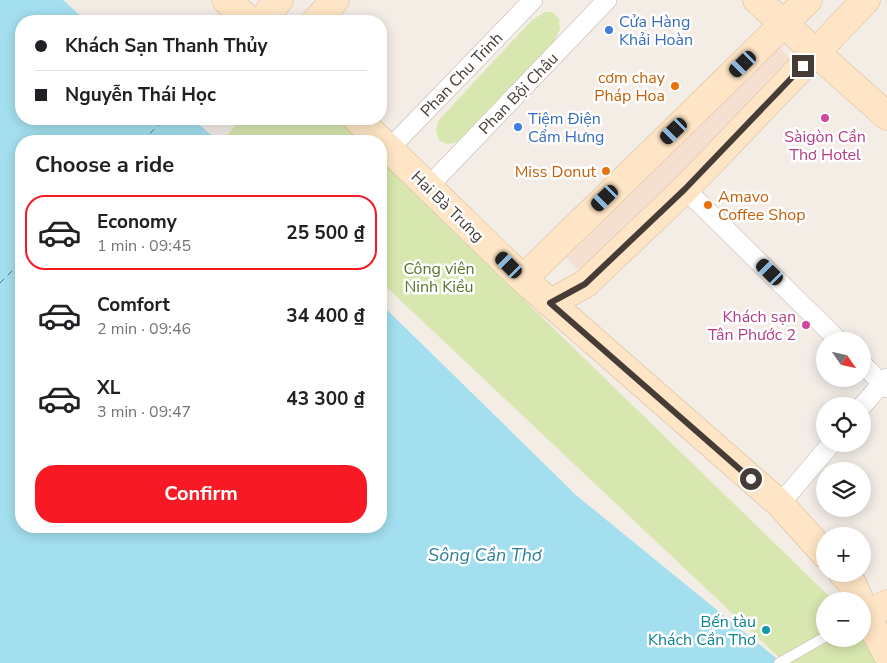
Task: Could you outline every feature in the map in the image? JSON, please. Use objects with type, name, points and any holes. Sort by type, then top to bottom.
[{"type":"street","points":[[226,0],[243,15]]},
{"type":"street","points":[[266,15],[279,0]]},
{"type":"street","points":[[321,15],[335,0]]},
{"type":"street","name":"Phan Chu Trinh","points":[[387,141],[533,0]]},
{"type":"street","name":"Phan Bội Châu","points":[[429,186],[607,0]]},
{"type":"street","points":[[757,0],[887,116]]},
{"type":"street","points":[[523,278],[808,0]]},
{"type":"street","points":[[550,303],[585,284],[685,189],[866,0]]},
{"type":"street","name":"Hai Bà Trưng","points":[[363,125],[374,135]]},
{"type":"street","name":"Hai Bà Trưng","points":[[387,147],[550,303],[780,504],[816,544]]},
{"type":"street","points":[[685,189],[831,332]]},
{"type":"street","points":[[871,371],[885,383],[871,397]]},
{"type":"street","points":[[780,504],[824,452]]},
{"type":"street","points":[[871,616],[887,654]]},
{"type":"lane","points":[[779,663],[816,642]]},
{"type":"shaded area","points":[[776,44],[798,66],[589,280],[565,257]]},
{"type":"green space","points":[[545,12],[552,12],[559,19],[560,29],[554,41],[458,142],[447,144],[439,140],[436,131],[438,121],[532,20]]},
{"type":"green space","points":[[236,125],[344,125],[355,135],[227,135]]},
{"type":"green space","name":"Công viên Ninh Kiều","points":[[387,167],[825,592],[816,592],[816,647],[869,647],[877,663],[785,663],[387,288]]},
{"type":"water","name":"Sông Cần Thơ","points":[[0,0],[63,0],[79,15],[15,15],[15,125],[200,125],[211,135],[15,135],[15,533],[387,533],[387,310],[577,496],[782,663],[0,663]]},
{"type":"ferry route","points":[[148,135],[159,125]]},
{"type":"ferry route","points":[[0,283],[15,268]]},
{"type":"place","name":"Cửa Hàng Khải Hoàn","points":[[609,30]]},
{"type":"place","name":"cơm chay Pháp Hoa","points":[[675,86]]},
{"type":"place","name":"Sàigòn Cần Thơ Hotel","points":[[825,118]]},
{"type":"place","name":"Tiệm Điện Cẩm Hưng","points":[[518,127]]},
{"type":"place","name":"Miss Donut","points":[[606,171]]},
{"type":"place","name":"Amavo Coffee Shop","points":[[708,205]]},
{"type":"place","name":"Khách sạn Tân Phước 2","points":[[806,325]]},
{"type":"place","name":"Bến tàu Khách Cần Thơ","points":[[766,630]]},
{"type":"route","points":[[751,479],[550,303],[585,284],[685,189],[803,66]]}]
